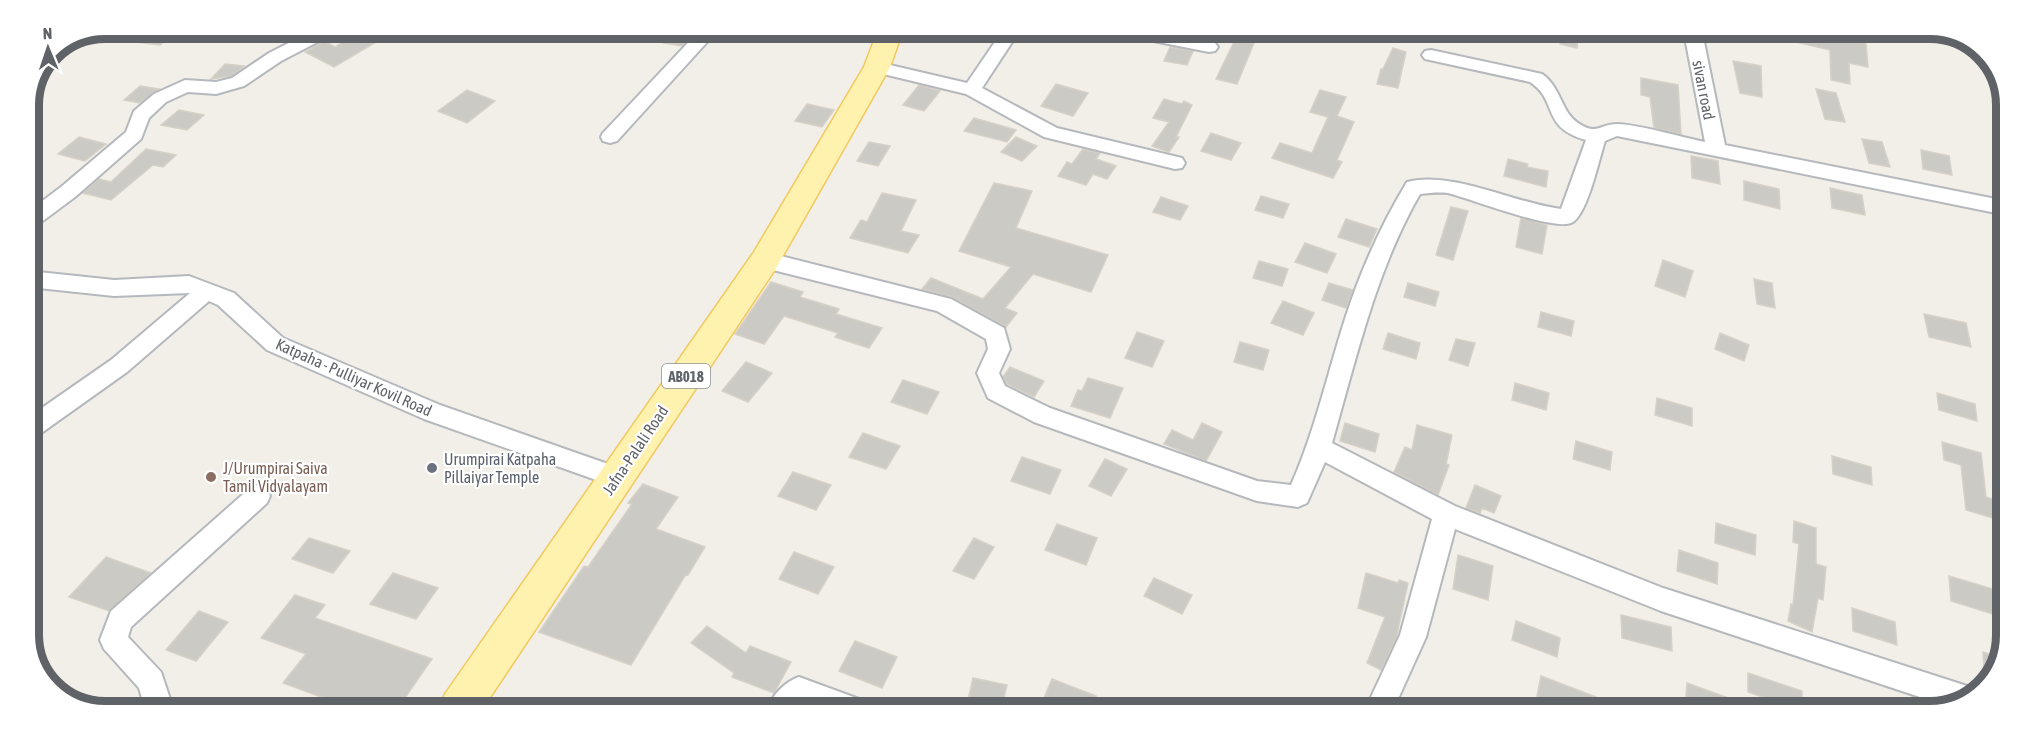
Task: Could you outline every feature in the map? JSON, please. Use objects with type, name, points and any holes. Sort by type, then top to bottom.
[{"type":"main road","name":"Jafna-Palali Road","points":[[464,701],[765,260],[877,67],[888,39]]},
{"type":"street","points":[[39,214],[68,192],[134,135],[141,115],[160,98],[185,86],[216,88],[238,82],[275,57],[310,39]]},
{"type":"street","points":[[610,137],[701,39]]},
{"type":"street","points":[[972,90],[1006,39]]},
{"type":"street","points":[[1166,39],[1209,48]]},
{"type":"street","name":"sivan road","points":[[1694,39],[1716,148]]},
{"type":"street","points":[[1431,55],[1536,78],[1545,82],[1566,123],[1573,129],[1597,137],[1616,130],[1716,148],[1996,206]]},
{"type":"street","points":[[877,67],[972,90],[1051,133],[1175,163]]},
{"type":"street","points":[[765,260],[943,305],[996,334],[999,349],[988,373],[996,392],[1042,416],[1257,491],[1298,496],[1319,448],[1356,318],[1394,221],[1414,187],[1446,186],[1535,213],[1566,218],[1574,206],[1597,137]]},
{"type":"street","name":"Katpaha - Pulliyar Kovil Road","points":[[39,280],[114,288],[189,284],[226,299],[275,344],[432,412],[616,477]]},
{"type":"street","points":[[39,422],[118,366],[205,292]]},
{"type":"street","points":[[1319,448],[1446,514],[1661,599],[1956,695]]},
{"type":"street","points":[[157,701],[151,681],[113,640],[120,620],[258,496]]},
{"type":"street","points":[[1383,701],[1413,637],[1446,514]]},
{"type":"street","points":[[789,701],[799,690],[828,701]]},
{"type":"building","points":[[139,39],[167,39],[160,45],[136,42]]},
{"type":"building","points":[[347,39],[381,39],[334,67],[305,52],[324,41],[335,47]]},
{"type":"building","points":[[667,39],[689,39],[682,46],[664,43]]},
{"type":"building","points":[[1236,39],[1254,43],[1237,84],[1216,79]]},
{"type":"building","points":[[1561,39],[1578,39],[1577,48],[1560,44]]},
{"type":"building","points":[[1783,39],[1866,39],[1868,67],[1849,63],[1850,84],[1831,80],[1830,50]]},
{"type":"building","points":[[1170,47],[1193,51],[1187,65],[1164,61]]},
{"type":"building","points":[[1393,48],[1406,52],[1398,88],[1377,84],[1381,69]]},
{"type":"building","points":[[1733,61],[1761,66],[1762,97],[1740,93]]},
{"type":"building","points":[[225,64],[244,66],[231,76],[211,79]]},
{"type":"building","points":[[1641,78],[1678,85],[1681,134],[1654,128],[1650,97],[1641,95]]},
{"type":"building","points":[[1056,84],[1088,93],[1073,116],[1041,106]]},
{"type":"building","points":[[919,85],[940,91],[924,111],[903,105]]},
{"type":"building","points":[[140,86],[159,89],[140,103],[124,100]]},
{"type":"building","points":[[1816,89],[1836,93],[1845,122],[1825,119]]},
{"type":"building","points":[[467,90],[495,101],[467,123],[438,111]]},
{"type":"building","points":[[1320,90],[1346,97],[1337,116],[1354,122],[1337,160],[1342,162],[1333,178],[1272,158],[1280,143],[1312,153],[1328,117],[1310,112]]},
{"type":"building","points":[[1164,99],[1182,104],[1184,101],[1192,105],[1176,137],[1179,137],[1169,152],[1152,146],[1169,122],[1153,118]]},
{"type":"building","points":[[807,104],[834,110],[822,127],[795,121]]},
{"type":"building","points":[[179,110],[204,115],[187,130],[161,125]]},
{"type":"building","points":[[974,118],[1016,130],[1007,142],[964,131]]},
{"type":"building","points":[[1211,133],[1241,143],[1231,160],[1201,151]]},
{"type":"building","points":[[79,137],[106,144],[85,161],[58,154]]},
{"type":"building","points":[[1016,137],[1037,146],[1022,161],[1001,152]]},
{"type":"building","points":[[1862,139],[1882,142],[1890,167],[1869,163]]},
{"type":"building","points":[[869,142],[890,146],[878,166],[857,161]]},
{"type":"building","points":[[146,149],[176,155],[163,167],[153,165],[111,200],[83,193],[99,179],[111,182]]},
{"type":"building","points":[[1083,149],[1100,153],[1096,159],[1116,166],[1107,179],[1093,174],[1086,185],[1058,176],[1067,162],[1072,164]]},
{"type":"building","points":[[1921,150],[1949,156],[1952,175],[1923,169]]},
{"type":"building","points":[[1691,156],[1718,161],[1720,184],[1692,178]]},
{"type":"building","points":[[1508,159],[1528,164],[1527,167],[1548,171],[1546,187],[1504,176]]},
{"type":"building","points":[[1744,181],[1779,189],[1780,209],[1744,200]]},
{"type":"building","points":[[994,183],[1032,191],[1016,228],[1108,255],[1091,292],[1033,274],[1005,308],[1017,313],[1006,327],[952,297],[922,289],[931,278],[983,299],[1011,267],[959,251]]},
{"type":"building","points":[[1830,188],[1862,195],[1865,215],[1832,208]]},
{"type":"building","points":[[882,193],[916,200],[901,231],[919,235],[908,253],[850,238],[861,220],[867,222]]},
{"type":"building","points":[[1261,196],[1289,204],[1283,218],[1255,210]]},
{"type":"building","points":[[1161,197],[1188,206],[1180,220],[1153,212]]},
{"type":"building","points":[[1451,207],[1468,211],[1453,260],[1436,255]]},
{"type":"building","points":[[1521,218],[1547,225],[1542,254],[1516,247]]},
{"type":"building","points":[[1346,219],[1377,229],[1369,247],[1338,237]]},
{"type":"building","points":[[1305,243],[1336,254],[1327,273],[1295,262]]},
{"type":"building","points":[[1663,260],[1693,271],[1685,297],[1655,286]]},
{"type":"building","points":[[1259,261],[1288,269],[1282,286],[1253,278]]},
{"type":"building","points":[[1754,279],[1772,283],[1775,308],[1757,304]]},
{"type":"building","points":[[771,282],[803,292],[800,297],[839,309],[836,314],[882,328],[869,348],[835,337],[838,333],[784,316],[764,344],[735,334]]},
{"type":"building","points":[[1329,283],[1353,290],[1346,308],[1322,300]]},
{"type":"building","points":[[1408,283],[1439,292],[1435,306],[1404,297]]},
{"type":"building","points":[[1283,301],[1314,313],[1303,335],[1271,323]]},
{"type":"building","points":[[1541,312],[1574,321],[1571,336],[1538,327]]},
{"type":"building","points":[[1924,314],[1966,323],[1971,347],[1929,337]]},
{"type":"building","points":[[1137,332],[1164,341],[1152,367],[1125,358]]},
{"type":"building","points":[[1388,333],[1420,343],[1416,359],[1383,349]]},
{"type":"building","points":[[1720,333],[1749,345],[1744,361],[1715,349]]},
{"type":"building","points":[[1456,339],[1475,343],[1468,366],[1449,360]]},
{"type":"building","points":[[1240,342],[1269,350],[1263,370],[1234,362]]},
{"type":"building","points":[[746,362],[772,373],[748,402],[722,391]]},
{"type":"building","points":[[1010,367],[1044,381],[1034,397],[1007,384],[1003,377]]},
{"type":"building","points":[[1088,378],[1123,388],[1110,418],[1071,406],[1078,390],[1082,391]]},
{"type":"building","points":[[903,380],[939,392],[927,414],[891,402]]},
{"type":"building","points":[[1515,383],[1549,393],[1546,410],[1512,400]]},
{"type":"building","points":[[1937,393],[1975,404],[1977,421],[1939,410]]},
{"type":"building","points":[[1657,398],[1692,408],[1692,426],[1655,415]]},
{"type":"building","points":[[1202,423],[1222,432],[1206,461],[1164,444],[1172,430],[1193,440]]},
{"type":"building","points":[[1345,423],[1379,434],[1375,452],[1340,441]]},
{"type":"building","points":[[1417,425],[1452,435],[1446,464],[1449,465],[1438,495],[1394,472],[1405,447],[1412,450]]},
{"type":"building","points":[[863,433],[900,446],[886,469],[849,457]]},
{"type":"building","points":[[1576,441],[1612,452],[1610,470],[1573,459]]},
{"type":"building","points":[[1942,442],[1981,453],[1986,497],[1996,500],[1996,519],[1966,510],[1961,465],[1944,460]]},
{"type":"building","points":[[1832,456],[1871,467],[1872,485],[1833,474]]},
{"type":"building","points":[[1022,457],[1061,470],[1050,494],[1011,481]]},
{"type":"building","points":[[1105,459],[1127,469],[1111,496],[1089,486]]},
{"type":"building","points":[[793,472],[831,485],[816,510],[778,496]]},
{"type":"building","points":[[643,484],[678,497],[656,529],[705,547],[631,665],[539,632],[584,566],[588,567],[632,504],[628,503]]},
{"type":"building","points":[[1475,485],[1501,496],[1494,513],[1482,508],[1480,513],[1466,508]]},
{"type":"building","points":[[1794,521],[1816,528],[1816,564],[1826,567],[1823,600],[1818,598],[1812,632],[1788,621],[1791,604],[1793,605],[1799,544],[1793,542]]},
{"type":"building","points":[[1716,523],[1756,535],[1755,555],[1715,543]]},
{"type":"building","points":[[1057,524],[1097,538],[1086,565],[1045,550]]},
{"type":"building","points":[[309,538],[350,551],[333,573],[292,559]]},
{"type":"building","points":[[974,538],[994,547],[974,579],[953,571]]},
{"type":"building","points":[[1679,550],[1718,563],[1717,584],[1677,571]]},
{"type":"building","points":[[794,552],[834,567],[818,594],[779,579]]},
{"type":"building","points":[[1458,555],[1493,566],[1488,600],[1453,589]]},
{"type":"building","points":[[106,557],[151,573],[109,611],[69,597]]},
{"type":"building","points":[[393,573],[438,588],[416,619],[370,604]]},
{"type":"building","points":[[1366,573],[1398,583],[1399,580],[1408,583],[1396,639],[1381,670],[1367,663],[1385,617],[1358,608]]},
{"type":"building","points":[[1949,576],[1996,590],[1996,615],[1951,601]]},
{"type":"building","points":[[1154,578],[1192,595],[1182,614],[1144,596]]},
{"type":"building","points":[[295,595],[325,605],[315,618],[432,659],[403,701],[332,701],[283,683],[306,654],[261,638]]},
{"type":"building","points":[[1852,608],[1895,622],[1897,645],[1853,631]]},
{"type":"building","points":[[199,611],[228,622],[196,661],[166,650]]},
{"type":"building","points":[[1621,615],[1671,627],[1672,651],[1622,638]]},
{"type":"building","points":[[1516,621],[1560,638],[1557,657],[1512,640]]},
{"type":"building","points":[[707,626],[746,653],[750,646],[791,662],[774,693],[732,677],[734,673],[691,643]]},
{"type":"building","points":[[855,641],[897,657],[882,688],[839,671]]},
{"type":"building","points":[[1983,652],[1992,655],[1984,672]]},
{"type":"building","points":[[1748,673],[1802,691],[1802,701],[1774,701],[1748,692]]},
{"type":"building","points":[[1541,676],[1596,697],[1595,701],[1536,701]]},
{"type":"building","points":[[973,678],[1007,685],[1003,701],[968,701]]},
{"type":"building","points":[[1052,679],[1096,696],[1094,701],[1043,701]]},
{"type":"building","points":[[1687,683],[1737,701],[1686,701]]},
{"type":"place","name":"Urumpirai Katpaha Pillaiyar Temple","points":[[432,468]]},
{"type":"place","name":"J/Urumpirai Saiva Tamil Vidyalayam","points":[[211,477]]}]
